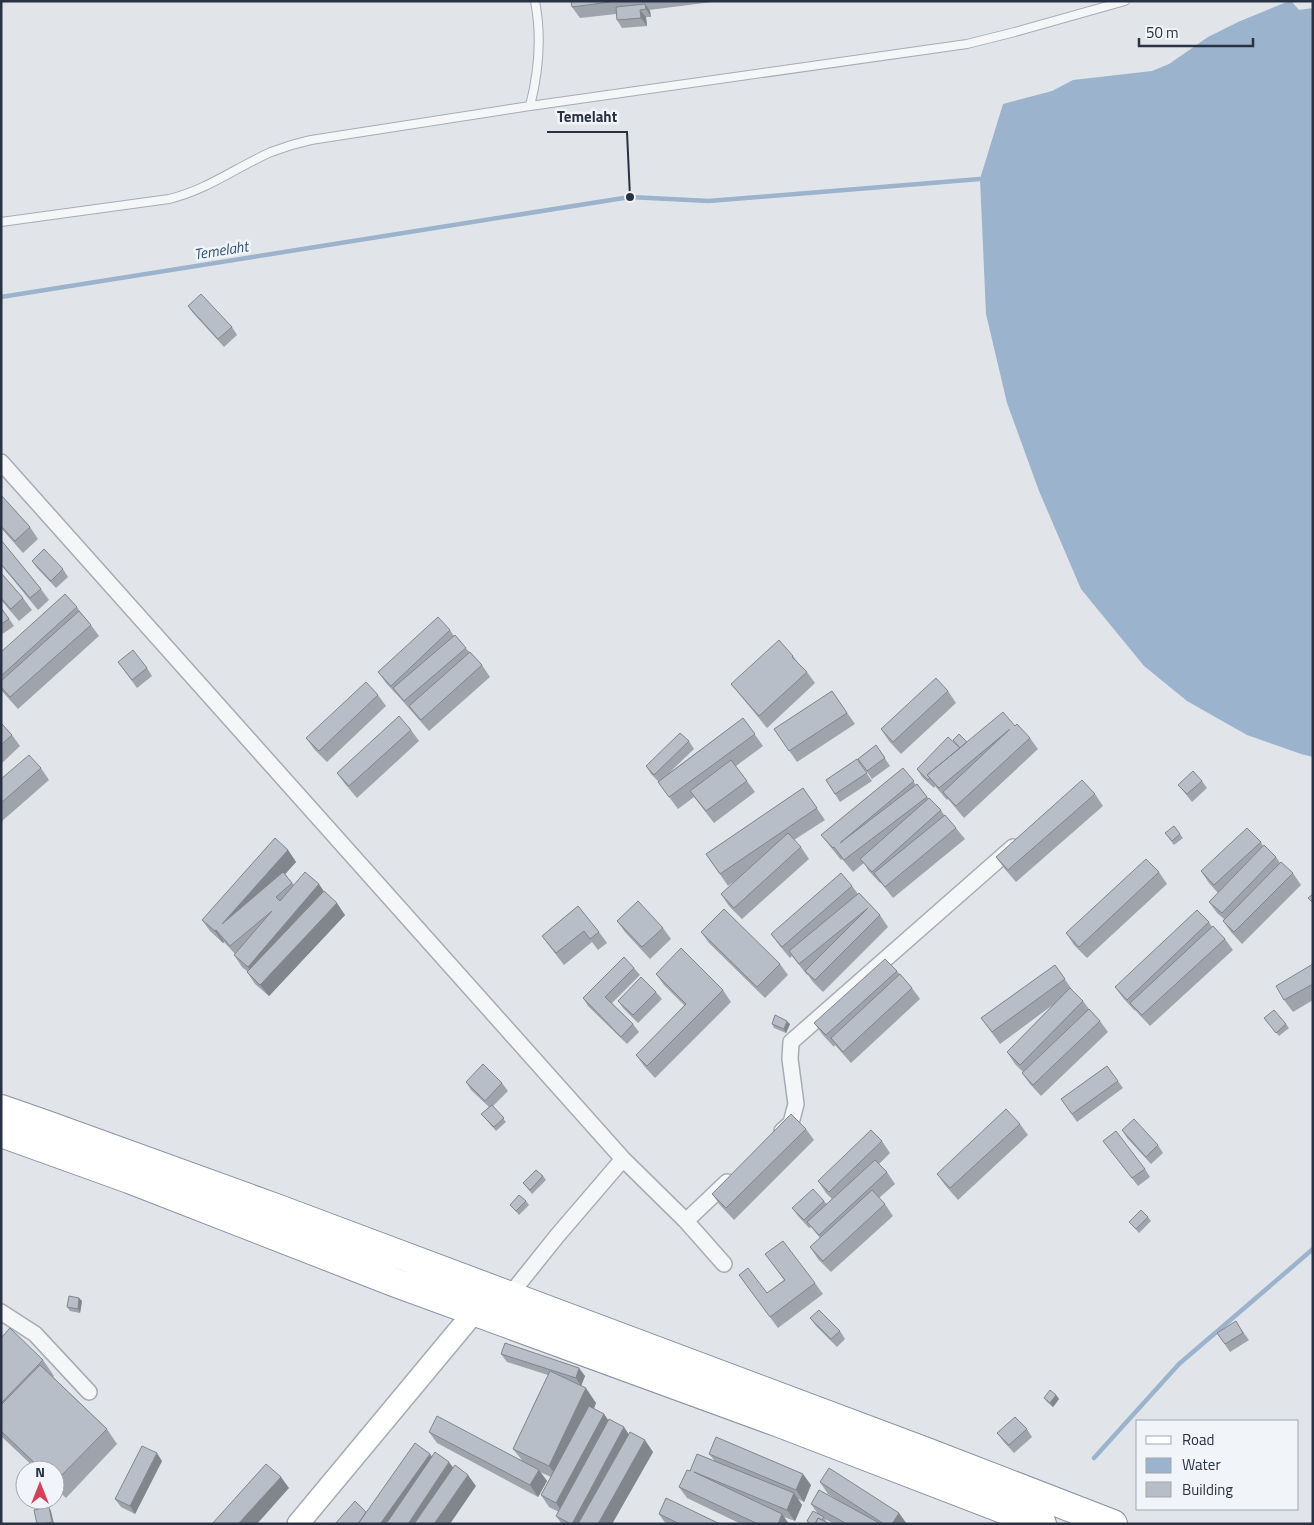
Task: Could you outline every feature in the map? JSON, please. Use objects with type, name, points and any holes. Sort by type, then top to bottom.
[{"type":"highway","points":[[1,1110],[276,1208],[1113,1524]]},
{"type":"highway","points":[[1,1134],[129,1179],[386,1279],[782,1424],[1042,1524]]},
{"type":"main road","points":[[298,1524],[475,1312],[503,1293]]},
{"type":"street","points":[[1,462],[624,1159],[686,1221],[724,1264]]},
{"type":"street","points":[[769,1143],[791,1122],[796,1104],[790,1059],[791,1042],[1020,839]]},
{"type":"street","points":[[503,1293],[557,1236],[624,1159]]},
{"type":"street","points":[[686,1221],[738,1171]]},
{"type":"street","points":[[1,1312],[35,1334],[90,1392]]},
{"type":"lane","points":[[530,106],[538,69],[539,50],[539,31],[535,1]]},
{"type":"lane","points":[[1,222],[182,196],[207,186],[250,162],[290,145],[311,140],[530,106],[967,44],[1125,1]]},
{"type":"water","points":[[1289,1],[1299,10],[1313,8],[1313,757],[1247,735],[1187,701],[1144,666],[1081,589],[1039,491],[1007,403],[986,314],[980,179],[1003,104],[1052,91],[1073,80],[1152,71],[1169,64],[1208,37],[1238,22]]},
{"type":"building","points":[[571,1],[617,1],[572,7]]},
{"type":"building","points":[[645,4],[646,9],[640,10],[641,18],[617,20],[616,7]]},
{"type":"building","points":[[201,294],[232,327],[218,339],[188,306]]},
{"type":"building","points":[[1,495],[30,527],[15,541],[1,526]]},
{"type":"building","points":[[1,540],[41,589],[30,598],[1,564]]},
{"type":"building","points":[[44,549],[63,569],[51,581],[32,561]]},
{"type":"building","points":[[1,573],[23,598],[11,609],[1,598]]},
{"type":"building","points":[[65,594],[77,607],[1,676],[1,652]]},
{"type":"building","points":[[1,608],[9,619],[1,624]]},
{"type":"building","points":[[79,611],[91,625],[10,697],[1,687],[1,681]]},
{"type":"building","points":[[438,617],[450,630],[391,686],[378,672]]},
{"type":"building","points":[[455,635],[466,648],[404,701],[393,688]]},
{"type":"building","points":[[779,640],[807,672],[759,716],[731,684]]},
{"type":"building","points":[[133,650],[147,668],[132,680],[118,662]]},
{"type":"building","points":[[470,652],[482,665],[421,720],[409,706]]},
{"type":"building","points":[[936,678],[948,691],[893,742],[881,729]]},
{"type":"building","points":[[366,682],[378,695],[319,751],[306,738]]},
{"type":"building","points":[[832,691],[847,713],[789,751],[774,729]]},
{"type":"building","points":[[1003,712],[1015,726],[1017,724],[1030,738],[956,806],[943,792],[1010,729],[939,788],[927,775]]},
{"type":"building","points":[[399,716],[411,730],[349,786],[337,773]]},
{"type":"building","points":[[743,718],[755,734],[669,797],[658,782]]},
{"type":"building","points":[[1,723],[12,735],[1,745]]},
{"type":"building","points":[[680,733],[689,741],[654,775],[646,766]]},
{"type":"building","points":[[959,734],[967,742],[960,748],[953,740]]},
{"type":"building","points":[[948,737],[960,748],[927,775],[930,778],[928,780],[917,769]]},
{"type":"building","points":[[876,745],[885,758],[867,771],[858,759]]},
{"type":"building","points":[[29,755],[41,768],[1,803],[1,779]]},
{"type":"building","points":[[857,759],[867,773],[835,794],[826,780]]},
{"type":"building","points":[[731,760],[747,781],[706,811],[690,791]]},
{"type":"building","points":[[903,768],[914,781],[840,843],[917,784],[927,797],[844,860],[821,835]]},
{"type":"building","points":[[1193,771],[1202,781],[1187,794],[1178,785]]},
{"type":"building","points":[[1082,780],[1095,794],[1008,870],[996,857]]},
{"type":"building","points":[[803,788],[817,808],[720,874],[706,854]]},
{"type":"building","points":[[929,798],[941,810],[872,872],[860,859]]},
{"type":"building","points":[[945,815],[956,828],[885,887],[874,873]]},
{"type":"building","points":[[1174,826],[1180,834],[1172,841],[1165,833]]},
{"type":"building","points":[[1247,828],[1261,842],[1214,885],[1201,871]]},
{"type":"building","points":[[788,833],[801,847],[734,908],[721,894]]},
{"type":"building","points":[[275,838],[288,850],[222,924],[283,872],[292,883],[276,897],[280,901],[305,872],[319,884],[248,967],[234,955],[272,911],[230,946],[216,930],[202,920]]},
{"type":"building","points":[[1264,845],[1276,857],[1222,913],[1209,902]]},
{"type":"building","points":[[1146,859],[1159,872],[1079,947],[1066,933]]},
{"type":"building","points":[[1281,862],[1293,873],[1234,932],[1223,921]]},
{"type":"building","points":[[841,873],[852,886],[782,947],[771,934]]},
{"type":"building","points":[[324,891],[337,903],[260,985],[247,972]]},
{"type":"building","points":[[859,893],[880,915],[815,980],[805,971],[868,908],[799,964],[789,951]]},
{"type":"building","points":[[1313,894],[1313,903],[1308,898]]},
{"type":"building","points":[[638,901],[663,928],[642,947],[617,921]]},
{"type":"building","points":[[578,906],[599,932],[590,939],[584,931],[556,953],[542,936]]},
{"type":"building","points":[[724,909],[780,964],[757,987],[701,932]]},
{"type":"building","points":[[1197,910],[1209,922],[1127,1000],[1115,987]]},
{"type":"building","points":[[1213,926],[1225,939],[1142,1015],[1130,1003]]},
{"type":"building","points":[[681,948],[723,990],[647,1066],[636,1055],[686,1004],[656,974]]},
{"type":"building","points":[[624,957],[634,968],[605,997],[633,1024],[621,1037],[583,998]]},
{"type":"building","points":[[885,959],[897,971],[826,1035],[814,1023]]},
{"type":"building","points":[[1313,964],[1313,984],[1284,1000],[1276,986]]},
{"type":"building","points":[[1055,965],[1065,979],[992,1032],[981,1018]]},
{"type":"building","points":[[900,974],[912,988],[843,1052],[831,1038]]},
{"type":"building","points":[[641,977],[656,992],[633,1015],[618,1001]]},
{"type":"building","points":[[1070,988],[1083,1001],[1020,1065],[1007,1052]]},
{"type":"building","points":[[1089,1009],[1100,1021],[1033,1085],[1022,1073]]},
{"type":"building","points":[[1274,1010],[1286,1024],[1276,1033],[1264,1018]]},
{"type":"building","points":[[775,1015],[787,1021],[784,1029],[772,1024]]},
{"type":"building","points":[[483,1064],[502,1083],[485,1101],[466,1082]]},
{"type":"building","points":[[1107,1066],[1118,1081],[1072,1114],[1061,1099]]},
{"type":"building","points":[[492,1105],[504,1118],[494,1127],[481,1114]]},
{"type":"building","points":[[1006,1109],[1020,1124],[950,1188],[937,1174]]},
{"type":"building","points":[[791,1114],[806,1129],[726,1208],[712,1194]]},
{"type":"building","points":[[1134,1119],[1158,1145],[1146,1157],[1122,1130]]},
{"type":"building","points":[[871,1130],[882,1141],[829,1192],[818,1181]]},
{"type":"building","points":[[1116,1131],[1145,1169],[1132,1178],[1103,1141]]},
{"type":"building","points":[[875,1160],[887,1172],[819,1235],[807,1222]]},
{"type":"building","points":[[536,1170],[543,1176],[530,1190],[523,1183]]},
{"type":"building","points":[[813,1189],[824,1201],[804,1220],[792,1208]]},
{"type":"building","points":[[872,1190],[885,1204],[823,1261],[810,1247]]},
{"type":"building","points":[[519,1195],[526,1201],[516,1211],[510,1205]]},
{"type":"building","points":[[1141,1210],[1148,1217],[1136,1229],[1129,1222]]},
{"type":"building","points":[[783,1241],[815,1283],[770,1317],[739,1275],[748,1268],[767,1293],[785,1280],[765,1254]]},
{"type":"building","points":[[69,1296],[79,1298],[78,1309],[67,1307]]},
{"type":"building","points":[[819,1310],[840,1331],[831,1339],[810,1318]]},
{"type":"building","points":[[1236,1321],[1243,1333],[1225,1344],[1217,1333]]},
{"type":"building","points":[[10,1328],[43,1360],[1,1403],[1,1338]]},
{"type":"building","points":[[505,1343],[579,1368],[576,1378],[501,1354]]},
{"type":"building","points":[[40,1365],[107,1429],[65,1472],[65,1460],[31,1460],[1,1431],[1,1405]]},
{"type":"building","points":[[550,1371],[586,1388],[549,1466],[513,1449]]},
{"type":"building","points":[[1050,1390],[1056,1395],[1050,1403],[1044,1398]]},
{"type":"building","points":[[589,1406],[604,1414],[556,1503],[541,1495]]},
{"type":"building","points":[[437,1416],[539,1470],[530,1485],[429,1432]]},
{"type":"building","points":[[1015,1417],[1027,1429],[1009,1445],[997,1433]]},
{"type":"building","points":[[609,1419],[624,1427],[571,1524],[556,1516]]},
{"type":"building","points":[[630,1432],[645,1440],[598,1524],[578,1524]]},
{"type":"building","points":[[716,1437],[803,1474],[796,1490],[709,1454]]},
{"type":"building","points":[[415,1443],[430,1454],[380,1524],[358,1524]]},
{"type":"building","points":[[142,1446],[157,1453],[130,1506],[115,1499]]},
{"type":"building","points":[[435,1452],[449,1462],[408,1524],[386,1524]]},
{"type":"building","points":[[697,1454],[794,1493],[787,1510],[694,1472],[782,1514],[778,1524],[758,1524],[679,1487],[687,1470],[690,1471]]},
{"type":"building","points":[[266,1464],[281,1477],[238,1524],[212,1524]]},
{"type":"building","points":[[455,1465],[468,1475],[434,1524],[414,1524]]},
{"type":"building","points":[[829,1468],[899,1513],[892,1524],[884,1524],[820,1482]]},
{"type":"building","points":[[819,1490],[881,1524],[847,1524],[811,1504]]},
{"type":"building","points":[[666,1498],[720,1524],[680,1524],[659,1514]]},
{"type":"building","points":[[355,1501],[366,1512],[358,1524],[335,1524]]},
{"type":"building","points":[[34,1510],[50,1510],[52,1522],[37,1524]]},
{"type":"building","points":[[813,1511],[824,1517],[822,1520],[818,1518],[815,1524],[811,1524],[807,1521]]},
{"type":"building","points":[[818,1518],[830,1524],[815,1524]]},
{"type":"waterway","name":"Temelaht","points":[[1,297],[630,197],[709,201],[980,179]]},
{"type":"waterway","points":[[1094,1458],[1179,1364],[1313,1249]]},
{"type":"place","name":"Temelaht","points":[[630,197]]}]
